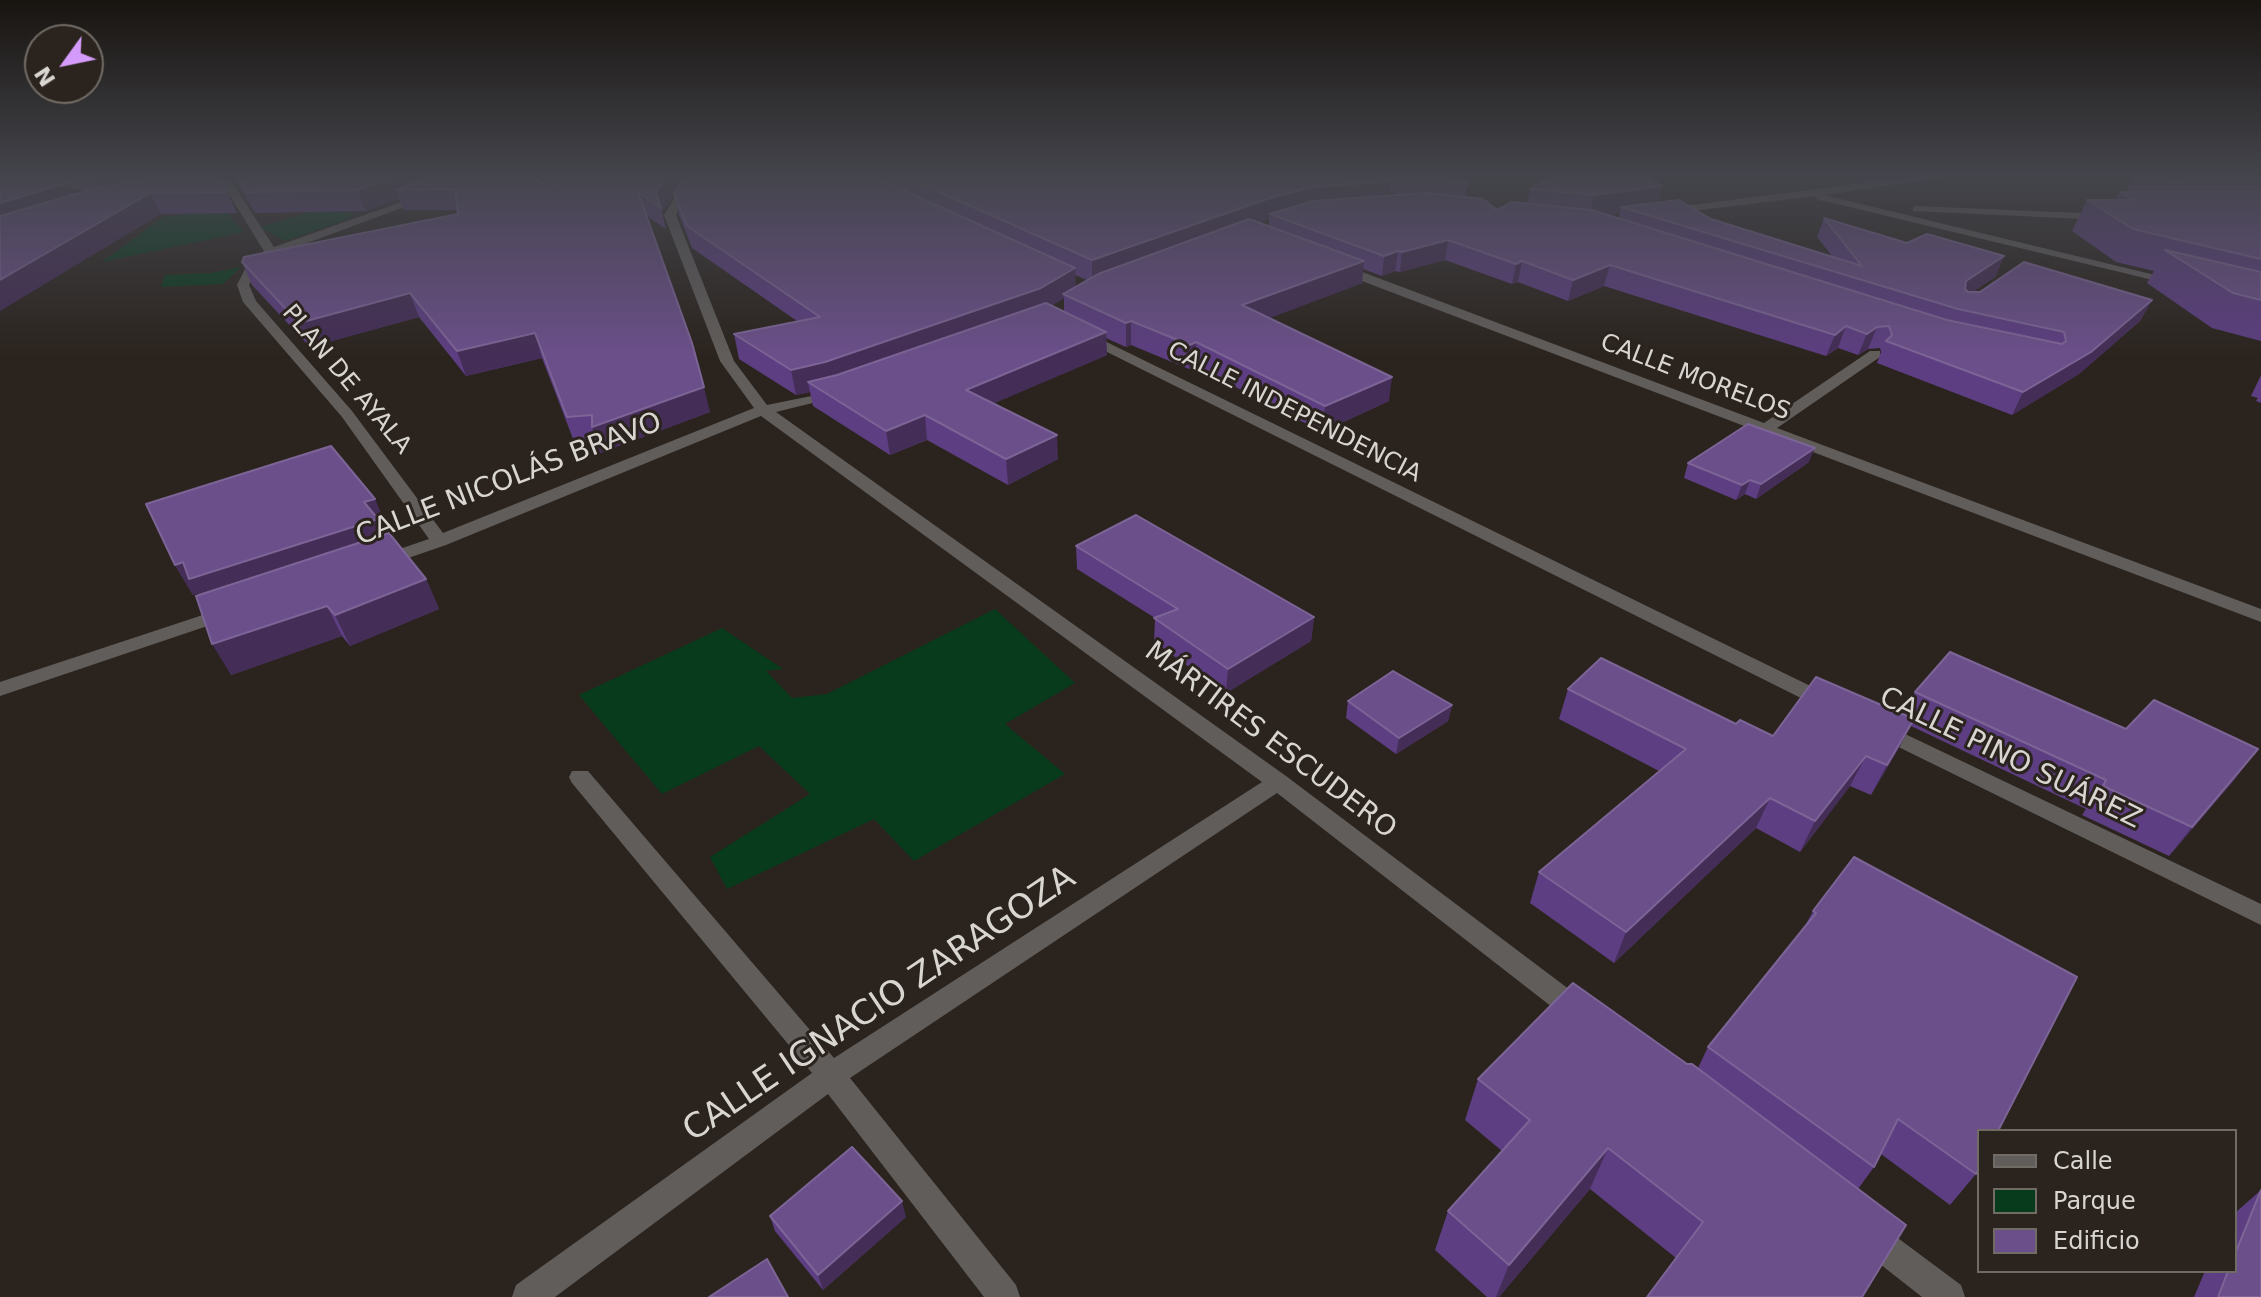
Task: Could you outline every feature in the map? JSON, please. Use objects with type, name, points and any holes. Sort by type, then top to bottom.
[{"type":"street","points":[[261,237],[271,252],[314,237]]},
{"type":"street","name":"MÁRTIRES ESCUDERO","points":[[678,237],[727,361],[763,410],[1278,782],[1595,1025]]},
{"type":"street","points":[[1990,237],[2194,286]]},
{"type":"street","points":[[2037,259],[2049,251]]},
{"type":"street","name":"PLAN DE AYALA","points":[[271,252],[251,268],[243,285],[250,302],[347,414],[440,541]]},
{"type":"street","name":"CALLE MORELOS","points":[[1321,261],[2261,616]]},
{"type":"street","name":"CALLE INDEPENDENCIA","points":[[1063,324],[1518,552]]},
{"type":"street","points":[[1764,430],[1875,354]]},
{"type":"street","name":"CALLE NICOLÁS BRAVO","points":[[366,566],[440,541],[763,410],[804,403],[850,388]]},
{"type":"street","name":"CALLE PINO SUÁREZ","points":[[1518,552],[2261,915]]},
{"type":"street","points":[[0,689],[249,605]]},
{"type":"street","points":[[580,777],[831,1075],[1004,1297]]},
{"type":"street","name":"CALLE IGNACIO ZARAGOZA","points":[[528,1297],[831,1075],[1278,782]]},
{"type":"street","points":[[1848,1219],[1949,1297]]},
{"type":"green space","points":[[137,237],[223,237],[102,262]]},
{"type":"green space","points":[[277,237],[298,237],[285,241]]},
{"type":"green space","points":[[241,267],[223,284],[161,287],[165,275],[211,273]]},
{"type":"green space","points":[[995,609],[1075,683],[1005,724],[1065,774],[914,861],[874,819],[727,889],[710,857],[810,794],[759,746],[662,794],[579,695],[722,628],[783,669],[766,671],[792,698],[827,694]]},
{"type":"building","points":[[0,237],[75,237],[0,280]]},
{"type":"building","points":[[346,237],[654,237],[692,343],[704,387],[592,427],[592,415],[567,417],[535,333],[457,351],[410,293],[299,323],[242,262],[244,257]]},
{"type":"building","points":[[702,237],[1006,237],[1075,268],[1041,288],[825,362],[791,370],[734,334],[820,317]]},
{"type":"building","points":[[1039,237],[1159,237],[1092,260]]},
{"type":"building","points":[[1201,237],[1297,237],[1364,261],[1242,305],[1392,377],[1325,406],[1196,342],[1190,345],[1131,321],[1126,323],[1063,294],[1098,274]]},
{"type":"building","points":[[1331,237],[1678,237],[1947,320],[2062,344],[2066,341],[2064,332],[1958,309],[1719,237],[1767,237],[1862,266],[1839,237],[1886,237],[1907,243],[1921,237],[1936,237],[2004,256],[1966,281],[1965,289],[1968,292],[1980,292],[2024,262],[2152,300],[2091,352],[2023,392],[1886,341],[1892,335],[1889,326],[1877,327],[1867,334],[1846,326],[1835,335],[1610,265],[1573,280],[1522,261],[1516,264],[1448,240],[1384,256]]},
{"type":"building","points":[[2165,237],[2261,237],[2261,259]]},
{"type":"building","points":[[2165,250],[2261,272],[2261,300],[2233,293]]},
{"type":"building","points":[[1046,303],[1106,332],[966,390],[1057,435],[1006,459],[925,415],[886,431],[808,382],[837,375]]},
{"type":"building","points":[[1748,424],[1815,448],[1761,484],[1750,480],[1742,485],[1688,463]]},
{"type":"building","points":[[331,446],[375,499],[364,502],[378,519],[189,579],[183,562],[175,565],[146,504]]},
{"type":"building","points":[[1136,515],[1314,617],[1228,669],[1154,618],[1178,609],[1076,546]]},
{"type":"building","points":[[389,533],[426,579],[335,615],[327,606],[212,644],[196,596]]},
{"type":"building","points":[[1950,652],[2126,729],[2154,700],[2258,749],[2192,827],[2103,786],[2106,780],[1915,692]]},
{"type":"building","points":[[1601,658],[1736,724],[1740,720],[1773,736],[1816,677],[1914,719],[1887,765],[1866,756],[1815,821],[1770,798],[1626,932],[1539,872],[1686,749],[1568,689]]},
{"type":"building","points":[[1393,671],[1452,705],[1399,738],[1348,701]]},
{"type":"building","points":[[1854,857],[2077,977],[1999,1129],[1977,1129],[1976,1174],[1898,1119],[1874,1167],[1708,1047],[1816,913],[1813,911]]},
{"type":"building","points":[[1573,983],[1687,1064],[1692,1064],[1906,1225],[1862,1297],[1647,1297],[1703,1222],[1608,1148],[1509,1265],[1448,1211],[1530,1120],[1478,1079]]},
{"type":"building","points":[[852,1147],[902,1201],[818,1275],[770,1216]]},
{"type":"building","points":[[2261,1190],[2261,1297],[2218,1297],[2227,1273],[2237,1273],[2237,1249]]},
{"type":"building","points":[[767,1259],[788,1297],[709,1297]]}]
